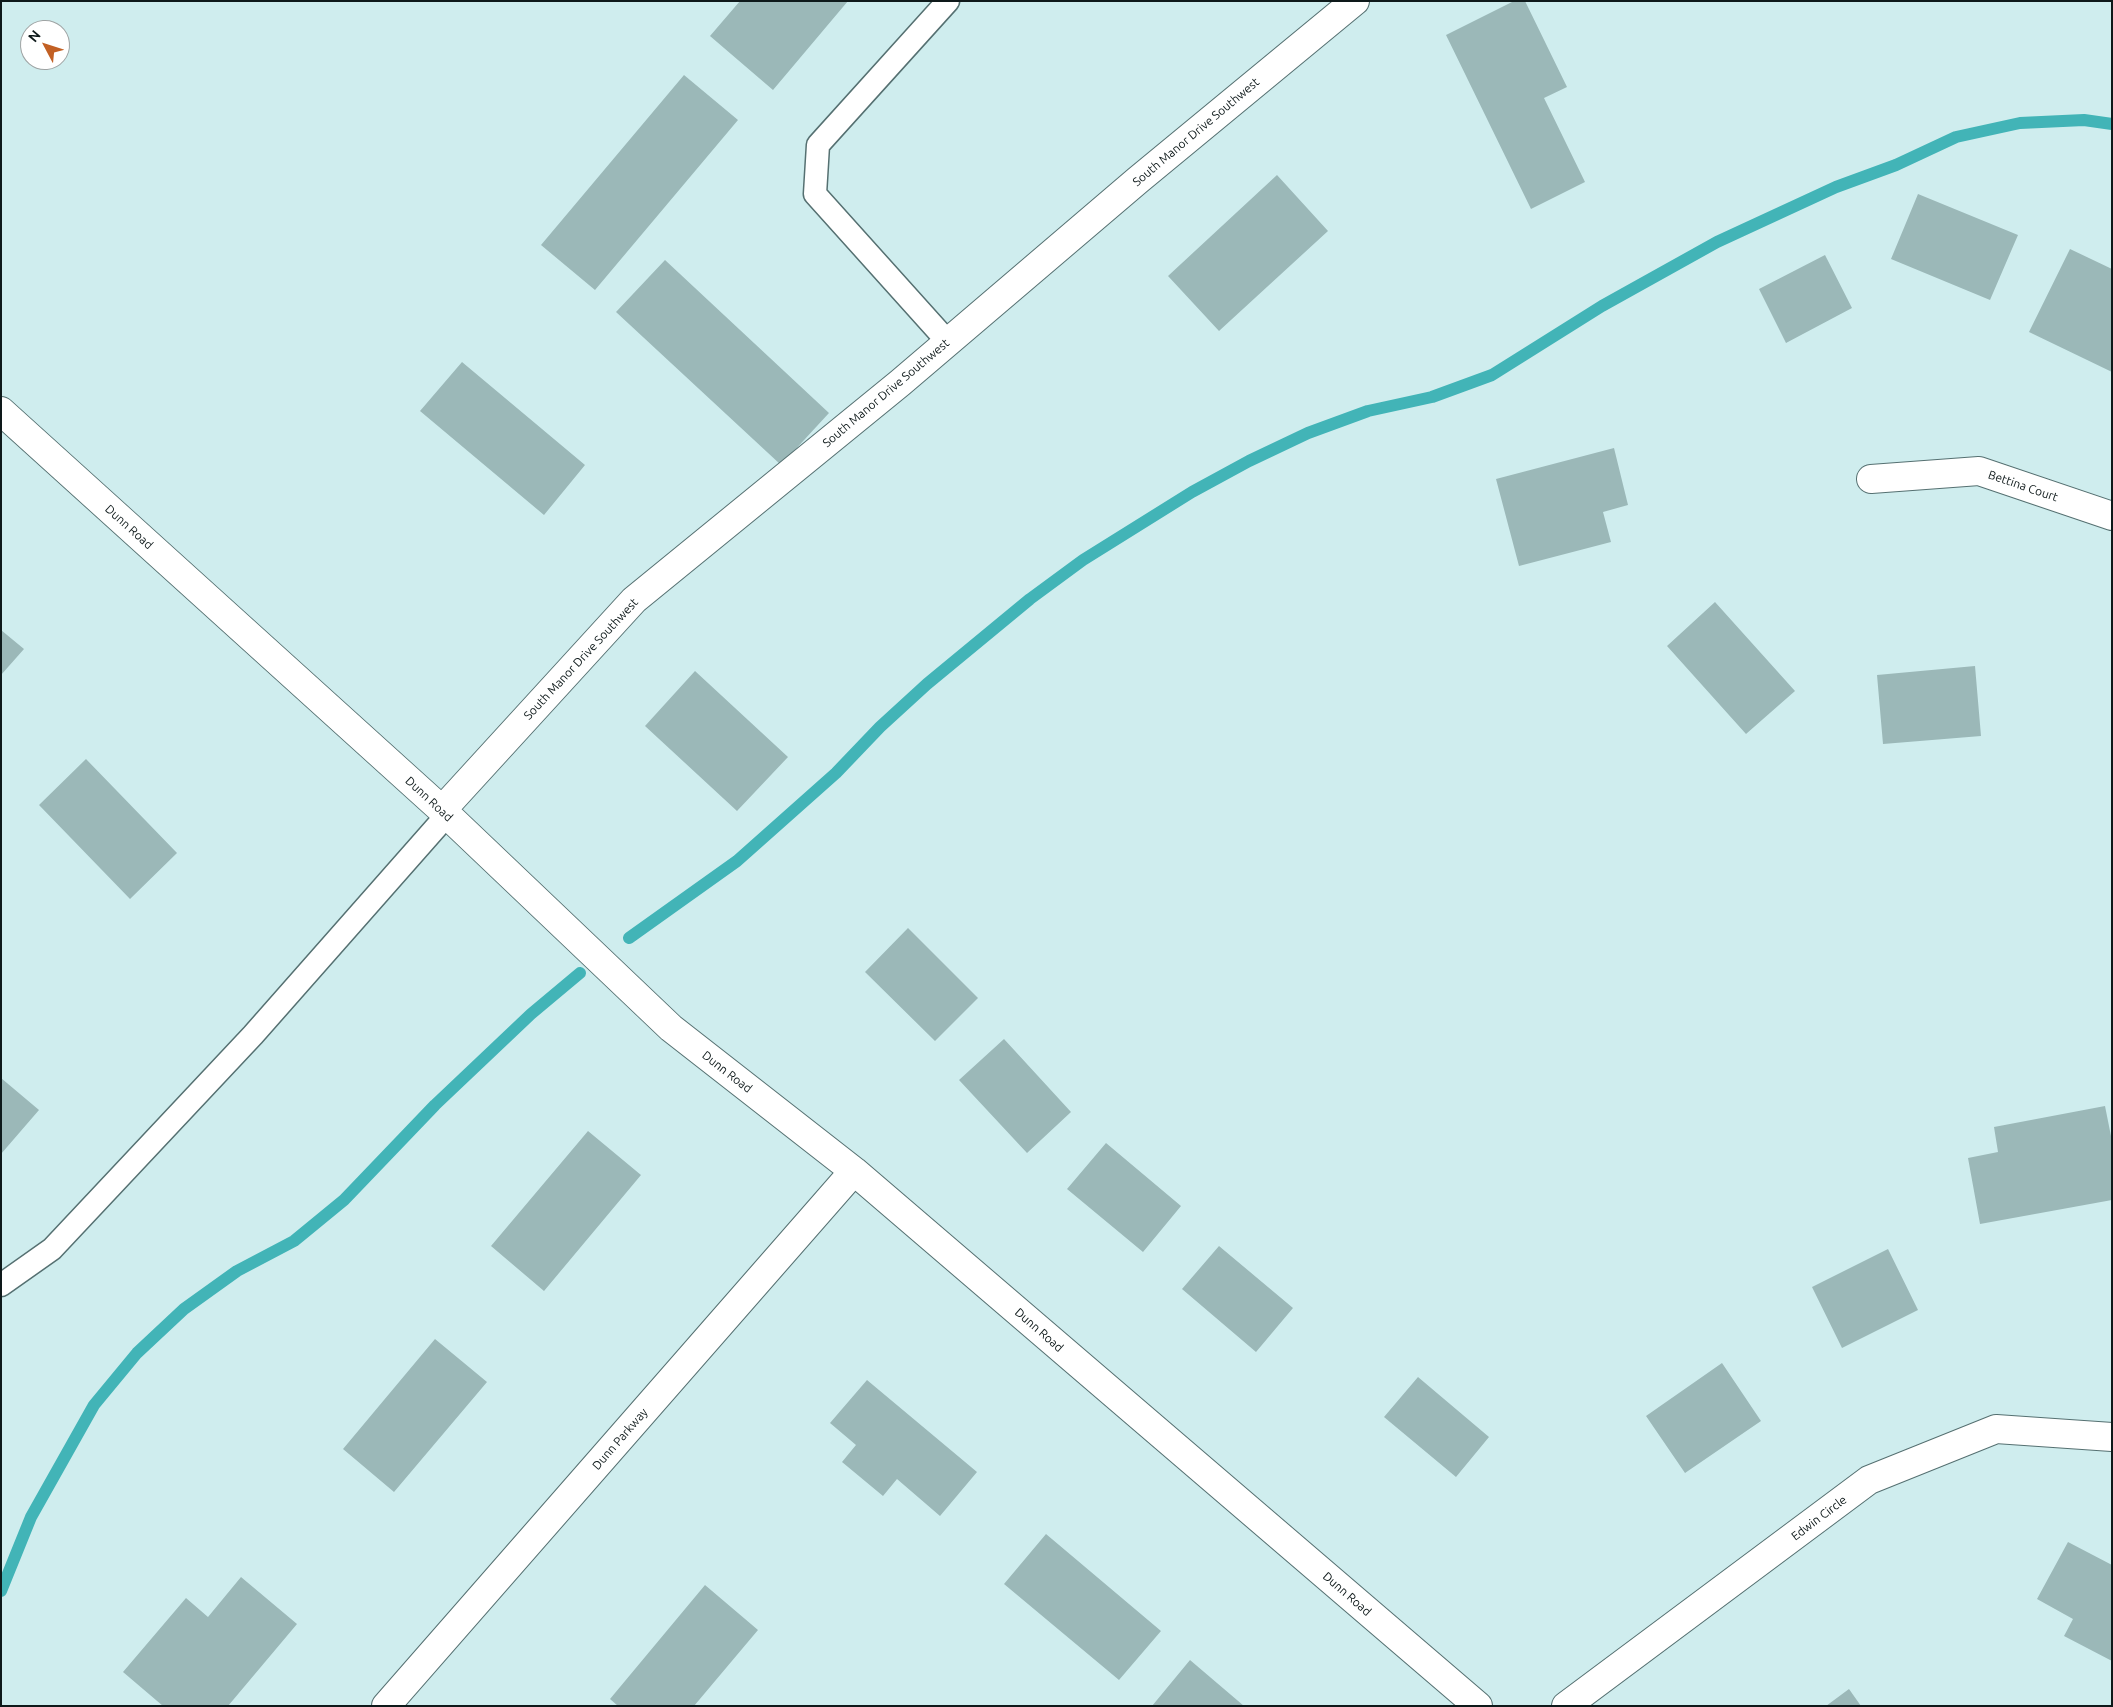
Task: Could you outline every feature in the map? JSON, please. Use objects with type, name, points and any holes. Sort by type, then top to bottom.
[{"type":"street","name":"South Manor Drive Southwest","points":[[444,812],[634,600],[900,383],[1130,187],[1355,1]]},
{"type":"street","name":"Dunn Road","points":[[1,411],[444,812],[671,1028],[854,1171],[1478,1706]]},
{"type":"street","name":"Bettina Court","points":[[1871,479],[1979,471],[2112,516]]},
{"type":"street","name":"Dunn Parkway","points":[[386,1706],[854,1171]]},
{"type":"street","name":"Edwin Circle","points":[[1566,1706],[1869,1480],[1996,1429],[2112,1437]]},
{"type":"lane","points":[[948,1],[818,145],[815,194],[948,342]]},
{"type":"lane","points":[[1,1285],[52,1249],[253,1035],[444,812]]},
{"type":"building","points":[[740,1],[848,1],[773,90],[710,36]]},
{"type":"building","points":[[1514,1],[1525,1],[1567,87],[1544,98],[1585,182],[1531,209],[1446,35]]},
{"type":"building","points":[[684,75],[738,120],[595,290],[541,245]]},
{"type":"building","points":[[1277,175],[1328,231],[1219,331],[1168,276]]},
{"type":"building","points":[[1918,194],[2018,235],[1990,300],[1891,259]]},
{"type":"building","points":[[2070,249],[2112,269],[2112,372],[2029,332]]},
{"type":"building","points":[[1825,255],[1852,308],[1786,343],[1759,289]]},
{"type":"building","points":[[665,260],[829,413],[781,465],[616,312]]},
{"type":"building","points":[[462,362],[585,465],[544,515],[420,411]]},
{"type":"building","points":[[1614,448],[1628,505],[1603,512],[1611,542],[1519,566],[1496,479]]},
{"type":"building","points":[[1715,602],[1795,691],[1746,734],[1667,646]]},
{"type":"building","points":[[1,630],[24,649],[1,675]]},
{"type":"building","points":[[1975,666],[1981,736],[1883,744],[1877,675]]},
{"type":"building","points":[[695,671],[788,757],[737,811],[645,726]]},
{"type":"building","points":[[86,759],[177,853],[130,899],[39,805]]},
{"type":"building","points":[[908,928],[978,998],[935,1041],[865,972]]},
{"type":"building","points":[[1004,1039],[1071,1112],[1027,1153],[959,1080]]},
{"type":"building","points":[[1,1078],[39,1110],[1,1154]]},
{"type":"building","points":[[2105,1106],[2112,1141],[2112,1200],[1980,1224],[1968,1158],[1998,1152],[1994,1127]]},
{"type":"building","points":[[588,1131],[641,1175],[544,1291],[491,1246]]},
{"type":"building","points":[[1106,1143],[1181,1206],[1143,1252],[1067,1189]]},
{"type":"building","points":[[1219,1246],[1293,1308],[1256,1352],[1182,1289]]},
{"type":"building","points":[[1888,1249],[1918,1310],[1842,1348],[1812,1287]]},
{"type":"building","points":[[435,1339],[487,1382],[394,1492],[343,1449]]},
{"type":"building","points":[[1722,1363],[1761,1421],[1685,1473],[1646,1416]]},
{"type":"building","points":[[1418,1377],[1489,1437],[1456,1477],[1384,1417]]},
{"type":"building","points":[[867,1380],[977,1472],[940,1516],[897,1479],[883,1496],[842,1462],[856,1445],[830,1423]]},
{"type":"building","points":[[1046,1534],[1161,1631],[1119,1680],[1004,1584]]},
{"type":"building","points":[[2068,1542],[2112,1565],[2112,1661],[2064,1636],[2073,1619],[2037,1599]]},
{"type":"building","points":[[241,1577],[297,1624],[228,1706],[163,1706],[123,1672],[186,1598],[208,1617]]},
{"type":"building","points":[[705,1585],[758,1630],[694,1706],[618,1706],[610,1699]]},
{"type":"building","points":[[1190,1660],[1244,1706],[1152,1706]]},
{"type":"building","points":[[1849,1689],[1861,1706],[1826,1706]]},
{"type":"waterway","points":[[629,938],[737,861],[836,773],[880,727],[927,684],[1030,599],[1083,560],[1192,492],[1249,461],[1308,433],[1368,411],[1432,397],[1492,375],[1602,306],[1717,242],[1836,187],[1896,165],[1956,137],[2020,123],[2084,120],[2112,124]]},
{"type":"waterway","points":[[1,1591],[31,1517],[94,1405],[137,1353],[184,1309],[237,1271],[294,1241],[344,1200],[435,1105],[531,1014],[580,973]]}]
